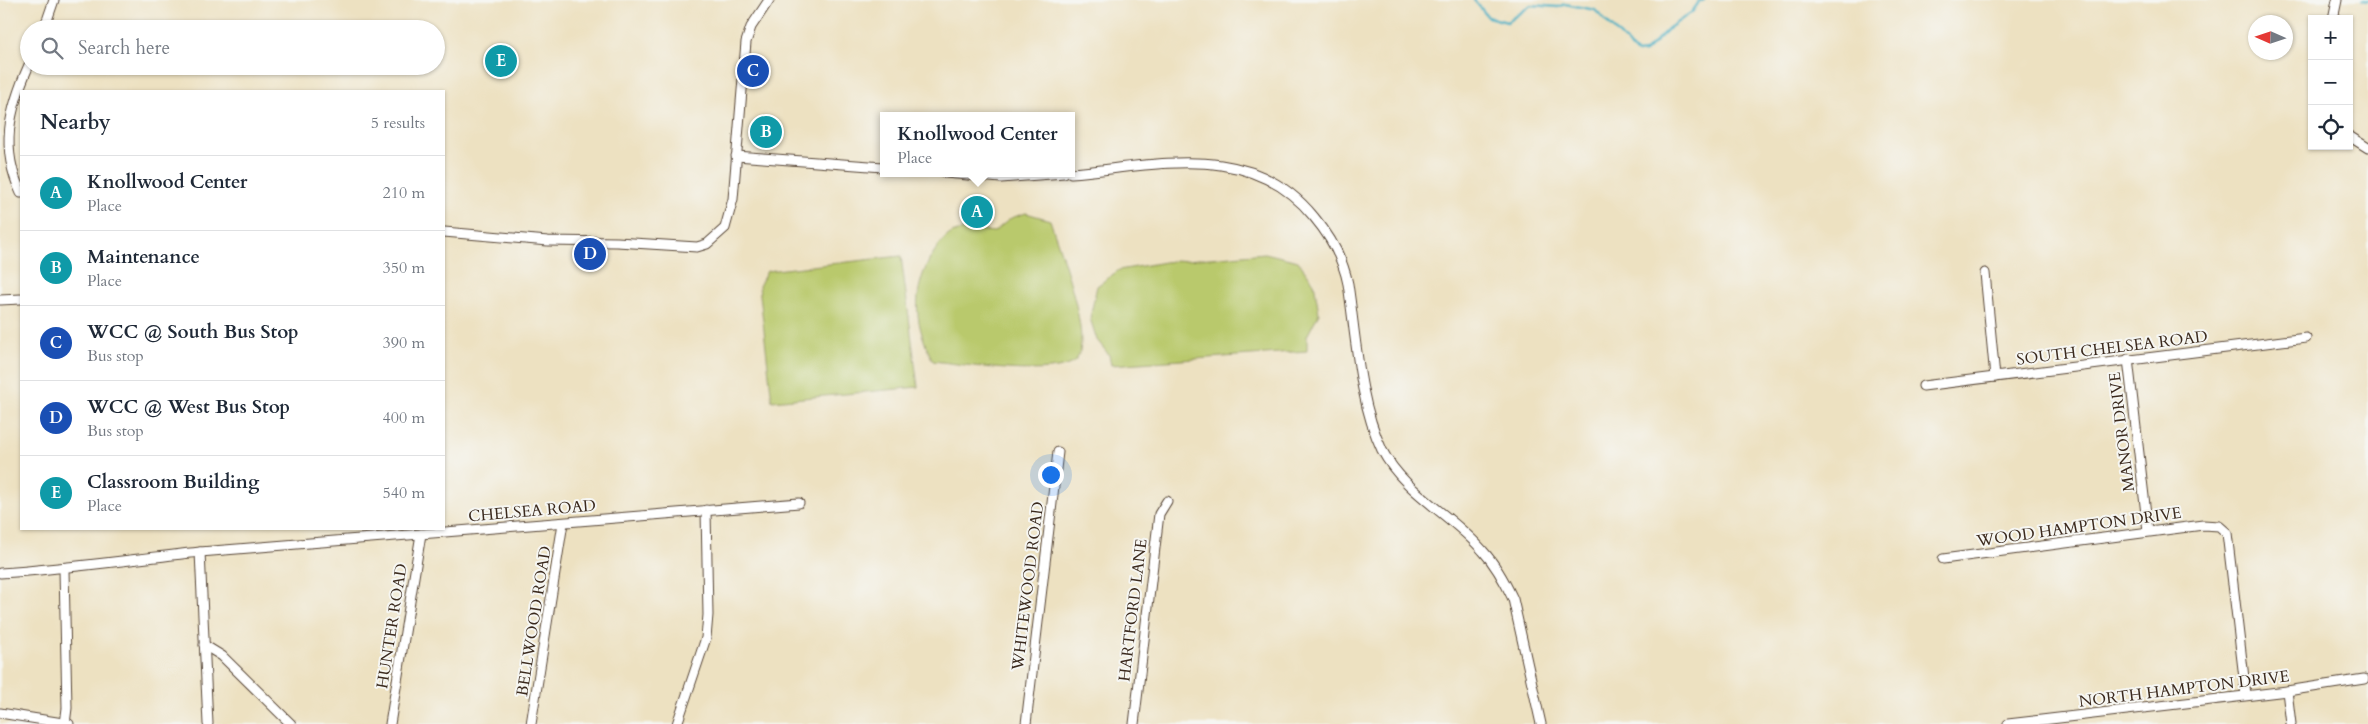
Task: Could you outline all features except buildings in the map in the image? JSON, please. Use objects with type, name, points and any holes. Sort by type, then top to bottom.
[{"type":"street","points":[[47,20],[54,0]]},
{"type":"street","points":[[445,232],[548,241],[617,242],[697,247],[718,236],[730,217],[746,42],[751,27],[769,0]]},
{"type":"street","points":[[2334,15],[2337,0]]},
{"type":"street","points":[[20,191],[6,152],[7,135],[14,98],[24,75]]},
{"type":"street","points":[[2353,139],[2368,148]]},
{"type":"street","points":[[736,156],[880,167]]},
{"type":"street","points":[[1075,173],[1198,161],[1226,164],[1252,171],[1270,180],[1308,209],[1328,234],[1347,280],[1364,389],[1374,430],[1383,452],[1414,489],[1484,551],[1506,583],[1513,599],[1541,724]]},
{"type":"street","points":[[991,177],[1014,177]]},
{"type":"street","points":[[1985,273],[1995,377]]},
{"type":"street","points":[[0,300],[20,299]]},
{"type":"street","name":"SOUTH CHELSEA ROAD","points":[[1923,386],[2128,358],[2306,338]]},
{"type":"street","name":"MANOR DRIVE","points":[[2128,358],[2148,531]]},
{"type":"street","name":"WHITEWOOD ROAD","points":[[1026,724],[1058,452]]},
{"type":"street","name":"HARTFORD LANE","points":[[1134,724],[1159,514],[1167,502]]},
{"type":"street","name":"CHELSEA ROAD","points":[[0,573],[64,570],[130,559],[200,552],[798,503]]},
{"type":"street","points":[[677,724],[706,638],[708,615],[706,510]]},
{"type":"street","name":"BELLWOOD ROAD","points":[[531,724],[563,523]]},
{"type":"street","name":"WOOD HAMPTON DRIVE","points":[[1943,559],[2148,531],[2203,525],[2220,526],[2227,533],[2246,695]]},
{"type":"street","name":"HUNTER ROAD","points":[[390,724],[421,534]]},
{"type":"street","points":[[200,552],[208,724]]},
{"type":"street","points":[[0,713],[67,724],[64,570]]},
{"type":"street","points":[[204,645],[222,656],[291,724]]},
{"type":"street","name":"NORTH HAMPTON DRIVE","points":[[2008,724],[2287,691],[2364,679]]},
{"type":"street","points":[[2287,691],[2291,724]]},
{"type":"green space","points":[[1026,213],[1050,220],[1078,314],[1081,333],[1080,349],[1076,360],[1066,366],[1030,370],[933,361],[919,323],[918,297],[924,272],[934,252],[942,241],[952,233],[968,230],[994,232],[1011,218]]},
{"type":"green space","points":[[1265,253],[1298,261],[1314,283],[1319,313],[1307,336],[1307,351],[1111,365],[1109,355],[1097,340],[1090,318],[1097,286],[1119,270],[1165,262]]},
{"type":"green space","points":[[901,256],[918,387],[772,401],[759,286],[767,271]]},
{"type":"waterway","points":[[1474,0],[1488,17],[1507,22],[1531,5],[1558,7],[1565,4],[1595,10],[1637,53],[1645,52],[1669,28],[1692,12],[1699,2],[1704,0]]},
{"type":"waterway","points":[[2362,0],[2368,1]]},
{"type":"place","name":"Classroom Building","points":[[501,61]]},
{"type":"place","name":"WCC @ South Bus Stop","points":[[753,71]]},
{"type":"place","name":"Maintenance","points":[[766,132]]},
{"type":"place","name":"Knollwood Center","points":[[977,212]]},
{"type":"place","name":"WCC @ West Bus Stop","points":[[590,254]]}]
